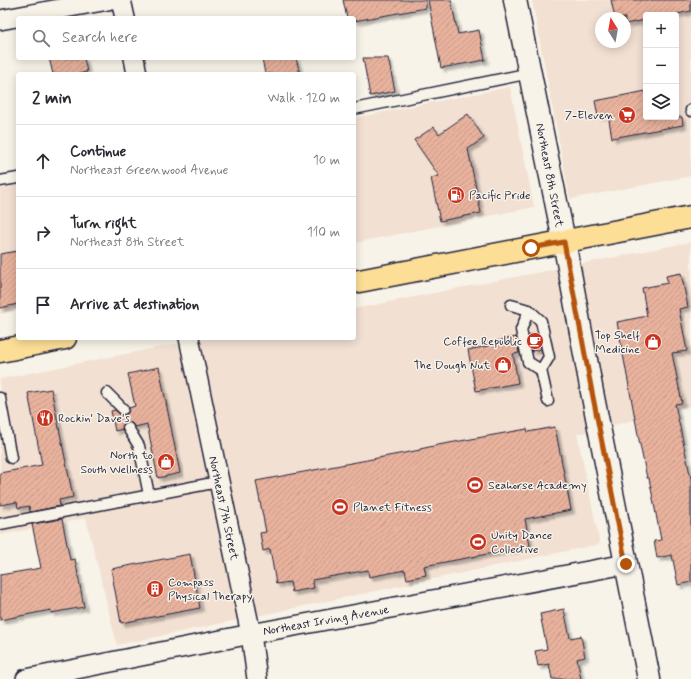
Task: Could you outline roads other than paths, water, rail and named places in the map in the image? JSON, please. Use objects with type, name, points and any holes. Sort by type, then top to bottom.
[{"type":"main road","points":[[356,282],[691,217]]},
{"type":"main road","points":[[0,351],[55,340]]},
{"type":"street","points":[[22,16],[108,0]]},
{"type":"street","points":[[121,0],[125,16]]},
{"type":"street","name":"Northeast 8th Street","points":[[515,0],[564,242],[649,679]]},
{"type":"street","points":[[0,20],[16,17]]},
{"type":"street","points":[[134,60],[137,72]]},
{"type":"street","name":"Northeast 7th Street","points":[[190,340],[218,482],[251,634],[256,679]]},
{"type":"street","name":"Northeast Irving Avenue","points":[[26,679],[251,634],[626,564]]},
{"type":"lane","points":[[356,110],[530,73]]},
{"type":"lane","points":[[0,181],[16,178]]},
{"type":"lane","points":[[511,305],[529,310],[542,322],[549,357],[541,370],[548,401]]},
{"type":"lane","points":[[529,310],[521,330],[528,362],[541,370]]},
{"type":"lane","points":[[107,393],[123,409]]},
{"type":"lane","points":[[0,398],[11,458]]},
{"type":"lane","points":[[128,428],[139,446],[148,496]]},
{"type":"lane","points":[[0,524],[218,482]]},
{"type":"place","name":"7-Eleven","points":[[627,115]]},
{"type":"place","name":"Pacific Pride","points":[[456,195]]},
{"type":"place","name":"Coffee Republic","points":[[535,341]]},
{"type":"place","name":"Top Shelf Medicine","points":[[653,342]]},
{"type":"place","name":"The Dough Nut","points":[[503,365]]},
{"type":"place","name":"Rockin' Dave's","points":[[45,418]]},
{"type":"place","name":"North to South Wellness","points":[[166,462]]},
{"type":"place","name":"Seahorse Academy","points":[[475,485]]},
{"type":"place","name":"Planet Fitness","points":[[340,507]]},
{"type":"place","name":"Unity Dance Collective","points":[[478,542]]},
{"type":"place","name":"Compass Physical Therapy","points":[[155,589]]}]
